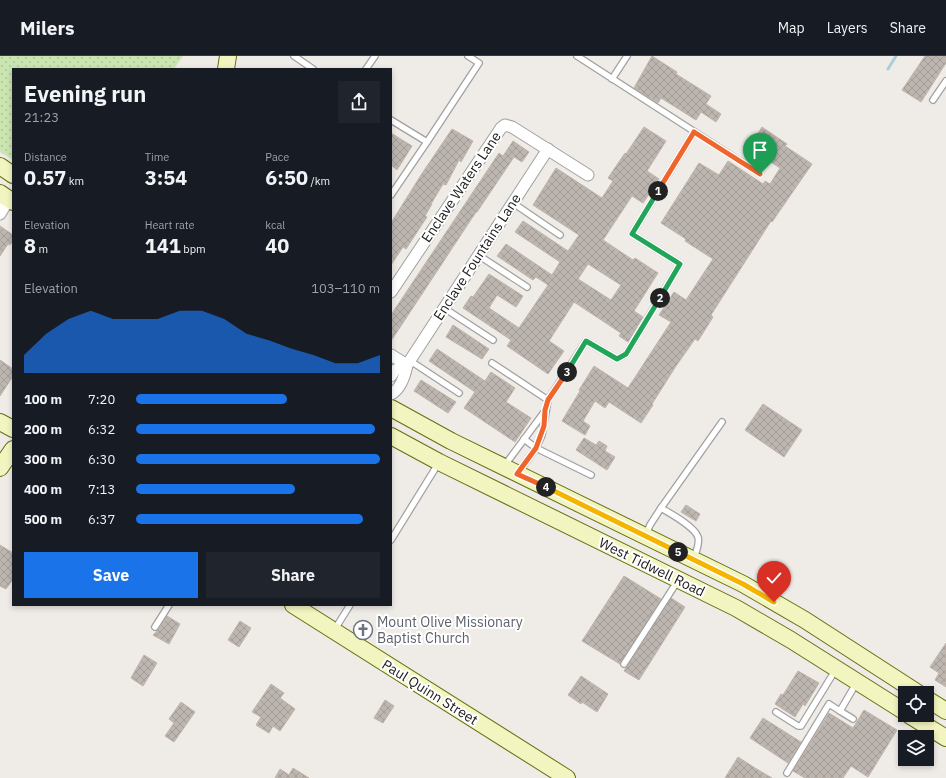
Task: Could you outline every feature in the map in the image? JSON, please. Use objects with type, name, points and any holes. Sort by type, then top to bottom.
[{"type":"main road","points":[[226,68],[228,56]]},
{"type":"main road","points":[[0,166],[12,173]]},
{"type":"main road","name":"West Tidwell Road","points":[[392,409],[451,441],[743,584],[805,620],[907,686]]},
{"type":"main road","points":[[0,422],[12,428]]},
{"type":"main road","name":"West Tidwell Road","points":[[392,437],[439,462],[736,608],[791,640],[898,708]]},
{"type":"main road","points":[[0,468],[12,450]]},
{"type":"main road","points":[[634,558],[645,536]]},
{"type":"main road","name":"Paul Quinn Street","points":[[295,606],[567,778]]},
{"type":"main road","points":[[791,640],[805,620]]},
{"type":"main road","points":[[934,703],[946,711]]},
{"type":"main road","points":[[923,722],[944,733]]},
{"type":"street","name":"Enclave Waters Lane","points":[[392,291],[501,128],[505,125],[512,127],[588,175]]},
{"type":"street","name":"Enclave Fountains Lane","points":[[392,393],[394,392],[395,382],[404,377],[408,363],[548,149]]},
{"type":"street","points":[[0,214],[7,198]]},
{"type":"street","points":[[392,355],[408,363]]},
{"type":"street","name":"Enclave Fountains Lane","points":[[392,374],[395,370],[408,363]]},
{"type":"lane","points":[[294,56],[312,68]]},
{"type":"lane","points":[[367,68],[375,56]]},
{"type":"lane","points":[[392,194],[478,63],[468,56]]},
{"type":"lane","points":[[577,56],[760,174]]},
{"type":"lane","points":[[612,79],[627,56]]},
{"type":"lane","points":[[933,100],[946,81]]},
{"type":"lane","points":[[392,121],[427,142]]},
{"type":"lane","points":[[511,470],[536,448],[544,426],[545,410],[548,400],[586,341],[617,359],[626,354],[680,264],[632,234],[694,132]]},
{"type":"lane","points":[[513,203],[560,235]]},
{"type":"lane","points":[[478,255],[527,288]]},
{"type":"lane","points":[[444,308],[493,340]]},
{"type":"lane","points":[[408,363],[459,393]]},
{"type":"lane","points":[[492,363],[548,400]]},
{"type":"lane","points":[[511,470],[524,439],[545,410]]},
{"type":"lane","points":[[645,536],[661,508],[722,422]]},
{"type":"lane","points":[[524,439],[536,448],[591,475]]},
{"type":"lane","points":[[392,538],[439,462]]},
{"type":"lane","points":[[661,508],[689,526],[695,532],[698,537],[698,546],[693,560]]},
{"type":"lane","points":[[624,664],[678,580]]},
{"type":"lane","points":[[155,627],[168,606]]},
{"type":"lane","points":[[334,631],[349,606]]},
{"type":"lane","points":[[776,712],[798,726],[801,726],[836,669]]},
{"type":"lane","points":[[840,711],[857,682]]},
{"type":"lane","points":[[787,773],[829,704],[853,718]]},
{"type":"green space","points":[[0,56],[183,56],[175,68],[12,68],[12,159],[0,152]]},
{"type":"building","points":[[652,56],[677,72],[676,74],[711,96],[706,104],[721,114],[716,122],[701,112],[696,120],[661,98],[658,103],[634,88]]},
{"type":"building","points":[[925,56],[946,56],[946,63],[921,102],[902,90]]},
{"type":"building","points":[[644,127],[666,141],[647,171],[659,179],[643,203],[632,196],[603,240],[633,260],[635,258],[658,273],[634,311],[643,317],[628,342],[619,336],[621,333],[574,302],[549,341],[564,351],[548,374],[507,346],[511,340],[463,308],[471,296],[473,297],[489,274],[523,296],[516,307],[497,295],[489,308],[519,328],[548,285],[536,277],[533,280],[497,256],[506,244],[552,275],[560,262],[515,232],[523,221],[568,251],[579,235],[533,205],[556,168],[602,198],[613,181],[608,178],[625,153],[626,154]],"holes":[[[588,264],[621,285],[611,300],[578,279]]]},
{"type":"building","points":[[762,127],[787,144],[785,146],[812,164],[772,222],[771,221],[711,315],[713,317],[698,341],[695,339],[676,366],[641,423],[609,402],[605,408],[595,401],[583,421],[590,426],[585,435],[562,421],[594,366],[628,388],[671,322],[659,315],[674,292],[686,300],[713,259],[661,223],[699,163],[719,175],[728,161],[763,184],[765,181],[770,184],[780,168],[749,148]]},
{"type":"building","points":[[452,129],[473,141],[461,162],[459,160],[446,185],[443,184],[425,216],[427,217],[406,249],[403,247],[392,264],[392,221]]},
{"type":"building","points":[[392,134],[412,146],[397,170],[392,166]]},
{"type":"building","points":[[513,141],[529,152],[522,162],[514,157],[392,339],[392,314],[499,153],[503,156]]},
{"type":"building","points":[[0,226],[12,234],[12,242],[10,245],[8,244],[0,256]]},
{"type":"building","points":[[453,325],[489,349],[482,359],[446,337]]},
{"type":"building","points":[[437,349],[485,381],[491,372],[515,388],[506,402],[531,418],[515,442],[464,408],[475,392],[429,361]]},
{"type":"building","points":[[0,360],[12,368],[12,378],[0,396]]},
{"type":"building","points":[[421,380],[456,402],[448,413],[414,391]]},
{"type":"building","points":[[763,404],[802,430],[784,457],[745,430]]},
{"type":"building","points":[[584,438],[596,445],[599,441],[607,446],[605,451],[615,457],[607,470],[576,450]]},
{"type":"building","points":[[686,505],[700,514],[696,521],[681,512]]},
{"type":"building","points":[[0,545],[12,552],[12,580],[6,589],[0,586]]},
{"type":"building","points":[[624,576],[661,599],[620,664],[582,641]]},
{"type":"building","points":[[671,598],[685,607],[639,680],[624,671]]},
{"type":"building","points":[[167,616],[180,624],[169,644],[153,635],[159,629]]},
{"type":"building","points":[[240,621],[251,628],[239,647],[228,640]]},
{"type":"building","points":[[946,643],[946,687],[935,680],[939,673],[930,667]]},
{"type":"building","points":[[144,655],[157,663],[143,686],[131,678]]},
{"type":"building","points":[[798,671],[819,683],[805,706],[803,704],[795,717],[775,704],[781,694],[783,695]]},
{"type":"building","points":[[581,676],[608,694],[597,712],[568,695]]},
{"type":"building","points":[[271,684],[284,693],[280,698],[295,709],[280,731],[273,726],[269,733],[256,725],[261,717],[252,712]]},
{"type":"building","points":[[385,700],[394,706],[383,723],[374,718]]},
{"type":"building","points":[[181,702],[195,712],[174,742],[165,736],[174,723],[169,719]]},
{"type":"building","points":[[864,710],[897,730],[868,777],[851,766],[843,778],[805,778],[793,771],[829,713],[853,728]]},
{"type":"building","points":[[763,718],[801,742],[788,763],[750,738]]},
{"type":"building","points":[[738,757],[755,768],[772,778],[725,778]]},
{"type":"building","points":[[293,768],[309,778],[275,778],[280,769],[289,775]]},
{"type":"waterway","points":[[888,69],[896,56]]},
{"type":"place","name":"Mount Olive Missionary Baptist Church","points":[[363,630]]},
{"type":"route","points":[[760,174],[694,132],[632,234],[680,264],[626,354],[617,359],[586,341],[548,400],[545,410],[542,435],[536,448],[517,474],[743,584],[774,602]]}]
